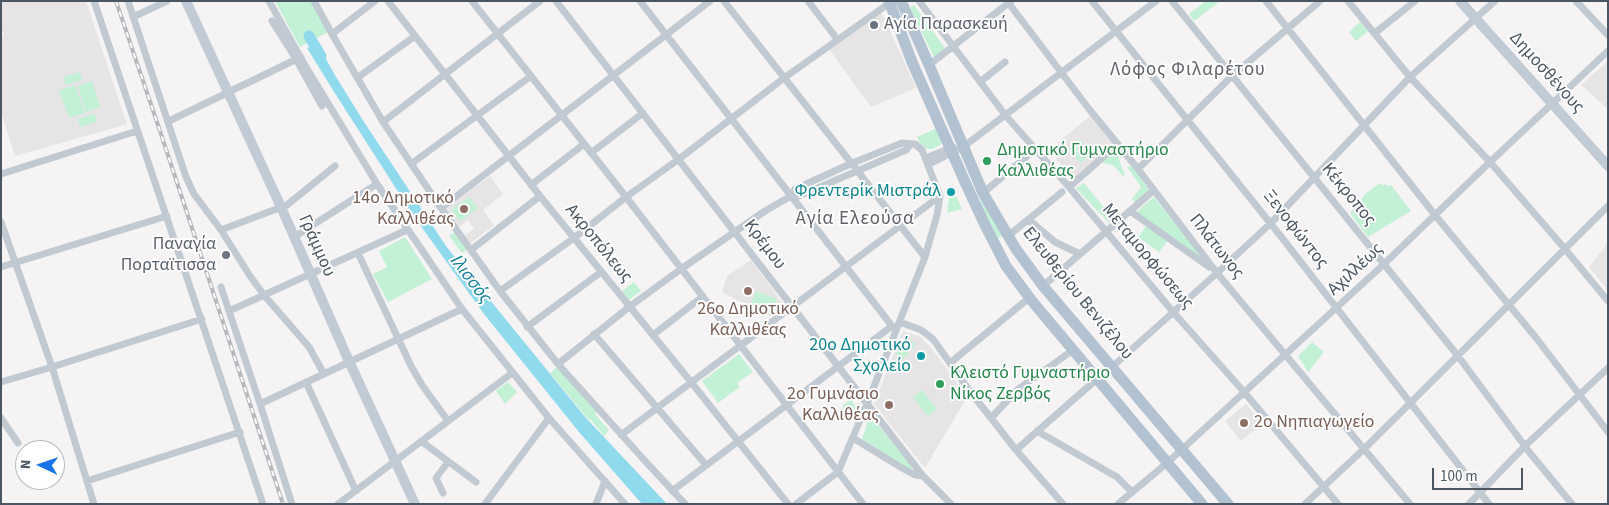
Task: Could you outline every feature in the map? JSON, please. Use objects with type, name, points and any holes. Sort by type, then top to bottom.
[{"type":"main road","name":"Ελευθερίου Βενιζέλου","points":[[893,2],[930,65],[983,193],[1008,236],[1043,286],[1228,504]]},
{"type":"main road","name":"Ελευθερίου Βενιζέλου","points":[[893,2],[912,62],[984,225],[1006,266],[1029,298],[1202,504]]},
{"type":"street","points":[[94,1],[263,504]]},
{"type":"street","points":[[128,1],[186,177],[198,201],[221,230],[264,295],[309,347],[324,374]]},
{"type":"street","points":[[133,17],[167,1]]},
{"type":"street","name":"Γράμμου","points":[[186,1],[415,504]]},
{"type":"street","points":[[269,1],[322,106]]},
{"type":"street","points":[[314,1],[383,122],[500,291],[558,364],[685,504]]},
{"type":"street","points":[[332,34],[375,1]]},
{"type":"street","name":"Ακροπόλεως","points":[[388,1],[508,157],[653,334],[788,504]]},
{"type":"street","points":[[472,1],[863,504]]},
{"type":"street","points":[[383,122],[540,1]]},
{"type":"street","name":"Κρέμου","points":[[556,1],[923,476],[951,504]]},
{"type":"street","points":[[640,1],[846,267],[896,326],[920,330],[933,340],[1016,450],[1063,504]]},
{"type":"street","points":[[442,208],[710,1]]},
{"type":"street","points":[[724,1],[850,164],[925,257]]},
{"type":"street","points":[[808,1],[837,39]]},
{"type":"street","name":"Μεταμορφώσεως","points":[[919,1],[1006,116],[1069,187],[1338,504]]},
{"type":"street","name":"Ξενοφώντος","points":[[1092,1],[1188,119],[1489,504]]},
{"type":"street","points":[[927,161],[951,150],[963,147],[1156,1]]},
{"type":"street","name":"Κέκροπος","points":[[1172,1],[1458,356],[1525,446],[1572,504]]},
{"type":"street","points":[[1266,1],[1435,215],[1537,339],[1608,432]]},
{"type":"street","points":[[1138,169],[1233,75],[1320,1]]},
{"type":"street","points":[[1348,1],[1410,77],[1490,162],[1608,302]]},
{"type":"street","points":[[1375,33],[1415,1]]},
{"type":"street","name":"Δημοσθένους","points":[[1460,1],[1608,166]]},
{"type":"street","points":[[1112,367],[1217,274],[1270,223],[1410,77],[1495,1]]},
{"type":"street","points":[[1576,1],[1608,35]]},
{"type":"street","points":[[500,291],[574,238],[837,39],[893,2]]},
{"type":"street","points":[[930,65],[1009,2]]},
{"type":"street","name":"Πλάτωνος","points":[[1009,2],[1217,274],[1365,448],[1410,504]]},
{"type":"street","points":[[272,20],[407,230],[462,309],[549,418],[625,504]]},
{"type":"street","points":[[357,78],[414,36]]},
{"type":"street","name":"Αχιλλέως","points":[[1118,504],[1182,450],[1337,308],[1608,51]]},
{"type":"street","points":[[169,121],[298,58]]},
{"type":"street","points":[[980,82],[1005,62]]},
{"type":"street","points":[[411,164],[531,76]]},
{"type":"street","points":[[591,153],[644,113]]},
{"type":"street","points":[[1,174],[137,131]]},
{"type":"street","points":[[791,196],[795,189],[902,143],[918,146],[922,150],[940,196],[937,215],[925,257],[838,472],[796,504]]},
{"type":"street","points":[[531,185],[584,144]]},
{"type":"street","points":[[558,364],[629,307],[765,211],[791,196],[799,196],[906,150],[911,144]]},
{"type":"street","points":[[1069,187],[1118,144]]},
{"type":"street","points":[[983,193],[1027,156]]},
{"type":"street","points":[[221,230],[286,205],[335,166]]},
{"type":"street","points":[[294,237],[377,184]]},
{"type":"street","points":[[1043,286],[1153,191]]},
{"type":"street","points":[[1008,236],[1062,192]]},
{"type":"street","points":[[472,250],[540,196]]},
{"type":"street","points":[[621,434],[940,196]]},
{"type":"street","points":[[1305,504],[1365,448],[1608,206]]},
{"type":"street","points":[[1130,211],[1187,250],[1217,274]]},
{"type":"street","points":[[1,267],[167,216]]},
{"type":"street","points":[[1029,220],[1056,242],[1080,254]]},
{"type":"street","points":[[1,222],[52,367],[94,504]]},
{"type":"street","points":[[229,311],[407,230]]},
{"type":"street","points":[[358,253],[398,339],[422,384],[448,421]]},
{"type":"street","points":[[527,327],[601,272]]},
{"type":"street","points":[[221,288],[292,504]]},
{"type":"street","points":[[653,334],[702,297]]},
{"type":"street","points":[[950,363],[1029,298]]},
{"type":"street","points":[[260,404],[462,309]]},
{"type":"street","points":[[1,382],[202,319]]},
{"type":"street","points":[[672,491],[786,404],[896,326]]},
{"type":"street","points":[[594,334],[706,465]]},
{"type":"street","points":[[991,418],[1017,390],[1073,350]]},
{"type":"street","points":[[1470,504],[1525,446],[1578,394],[1608,368]]},
{"type":"street","points":[[338,504],[512,373]]},
{"type":"street","points":[[1016,450],[1097,379]]},
{"type":"street","points":[[306,382],[356,490]]},
{"type":"street","points":[[1,418],[16,440]]},
{"type":"street","points":[[485,504],[549,418]]},
{"type":"street","points":[[1037,431],[1116,477],[1132,492]]},
{"type":"street","points":[[87,481],[240,432]]},
{"type":"street","points":[[853,438],[902,468],[915,475],[923,476]]},
{"type":"street","points":[[421,442],[476,482]]},
{"type":"street","points":[[443,492],[436,478],[448,462]]},
{"type":"street","points":[[596,504],[605,481]]},
{"type":"shaded area","points":[[1,1],[86,1],[127,124],[15,156],[1,112],[1,37],[4,36],[1,27]]},
{"type":"shaded area","points":[[880,9],[916,88],[871,107],[829,49]]},
{"type":"shaded area","points":[[1608,61],[1608,109],[1581,85]]},
{"type":"shaded area","points":[[1090,116],[1114,145],[1073,179],[1049,150]]},
{"type":"shaded area","name":"14ο Δημοτικό Καλλιθέας","points":[[490,176],[503,194],[483,210],[494,225],[471,243],[465,235],[474,229],[468,220],[459,227],[445,209]]},
{"type":"shaded area","points":[[1608,243],[1608,290],[1589,267]]},
{"type":"shaded area","name":"26ο Δημοτικό Καλλιθέας","points":[[751,260],[784,305],[770,316],[723,293],[727,276]]},
{"type":"shaded area","points":[[903,331],[919,336],[929,345],[967,397],[925,468],[874,404]]},
{"type":"shaded area","name":"2ο Νηπιαγωγείο","points":[[1246,404],[1262,424],[1241,441],[1225,421]]},
{"type":"green space","points":[[275,1],[311,1],[328,32],[300,47]]},
{"type":"green space","points":[[1206,1],[1220,1],[1194,21],[1189,14]]},
{"type":"green space","points":[[914,5],[945,48],[934,57],[910,8]]},
{"type":"green space","points":[[1360,22],[1368,31],[1356,41],[1349,32]]},
{"type":"green space","points":[[80,72],[82,80],[66,85],[63,77]]},
{"type":"green space","points":[[92,81],[100,107],[86,112],[78,86]]},
{"type":"green space","points":[[75,85],[85,113],[69,118],[59,91]]},
{"type":"green space","points":[[94,114],[97,122],[80,127],[78,119]]},
{"type":"green space","points":[[937,128],[942,143],[933,149],[927,149],[920,143],[917,137]]},
{"type":"green space","points":[[1079,139],[1092,153],[1080,163],[1069,148]]},
{"type":"green space","points":[[1117,147],[1122,154],[1118,157],[1125,175],[1123,176],[1113,165],[1100,162]]},
{"type":"green space","points":[[1132,166],[1149,190],[1135,203],[1132,199],[1141,187],[1127,167]]},
{"type":"green space","points":[[1084,183],[1107,211],[1114,207],[1121,215],[1109,223],[1076,188]]},
{"type":"green space","points":[[1380,183],[1387,186],[1391,185],[1411,211],[1368,237],[1350,213],[1365,194]]},
{"type":"green space","points":[[953,189],[962,209],[947,213],[950,191],[952,193]]},
{"type":"green space","points":[[469,197],[478,208],[460,221],[451,210]]},
{"type":"green space","points":[[1154,197],[1208,264],[1136,212]]},
{"type":"green space","points":[[980,198],[1002,236],[998,238],[984,211]]},
{"type":"green space","points":[[1147,225],[1168,240],[1159,252],[1138,237]]},
{"type":"green space","points":[[456,231],[468,248],[462,253],[449,236]]},
{"type":"green space","points":[[405,237],[432,279],[388,302],[373,274],[387,267],[379,251]]},
{"type":"green space","points":[[634,282],[641,291],[629,300],[622,291]]},
{"type":"green space","points":[[756,291],[777,299],[772,311],[751,303]]},
{"type":"green space","points":[[908,338],[916,344],[902,360],[895,354]]},
{"type":"green space","points":[[1312,342],[1324,352],[1308,372],[1298,356]]},
{"type":"green space","points":[[739,354],[753,372],[737,383],[740,387],[718,403],[702,381]]},
{"type":"green space","points":[[557,367],[598,411],[595,414],[609,430],[604,436],[550,373]]},
{"type":"green space","points":[[508,382],[517,392],[505,404],[496,391]]},
{"type":"green space","points":[[922,390],[937,409],[928,416],[913,397]]},
{"type":"green space","points":[[851,399],[856,408],[855,417],[843,413],[844,408],[842,406]]},
{"type":"green space","points":[[873,419],[912,468],[909,469],[862,439],[868,421]]},
{"type":"water","points":[[317,43],[366,125],[446,246],[586,418],[667,504],[642,504],[579,432],[484,314],[415,218],[307,48]]},
{"type":"waterway","name":"Ιλισσός","points":[[309,36],[321,56]]},
{"type":"railway","points":[[116,1],[283,504]]},
{"type":"place","name":"Αγία Παρασκευή","points":[[874,25]]},
{"type":"place","name":"Δημοτικό Γυμναστήριο Καλλιθέας","points":[[987,161]]},
{"type":"place","name":"Φρεντερίκ Μιστράλ","points":[[951,192]]},
{"type":"place","name":"14ο Δημοτικό Καλλιθέας","points":[[464,209]]},
{"type":"place","name":"Παναγία Πορταϊτισσα","points":[[226,255]]},
{"type":"place","name":"26ο Δημοτικό Καλλιθέας","points":[[748,291]]},
{"type":"place","name":"20ο Δημοτικό Σχολείο","points":[[921,356]]},
{"type":"place","name":"Κλειστό Γυμναστήριο Νίκος Ζερβός","points":[[940,384]]},
{"type":"place","name":"2ο Γυμνάσιο Καλλιθέας","points":[[889,405]]},
{"type":"place","name":"2ο Νηπιαγωγείο","points":[[1244,423]]},
{"type":"district","name":"Λόφος Φιλαρέτου","points":[[1188,71]]},
{"type":"district","name":"Αγία Ελεούσα","points":[[855,220]]}]
